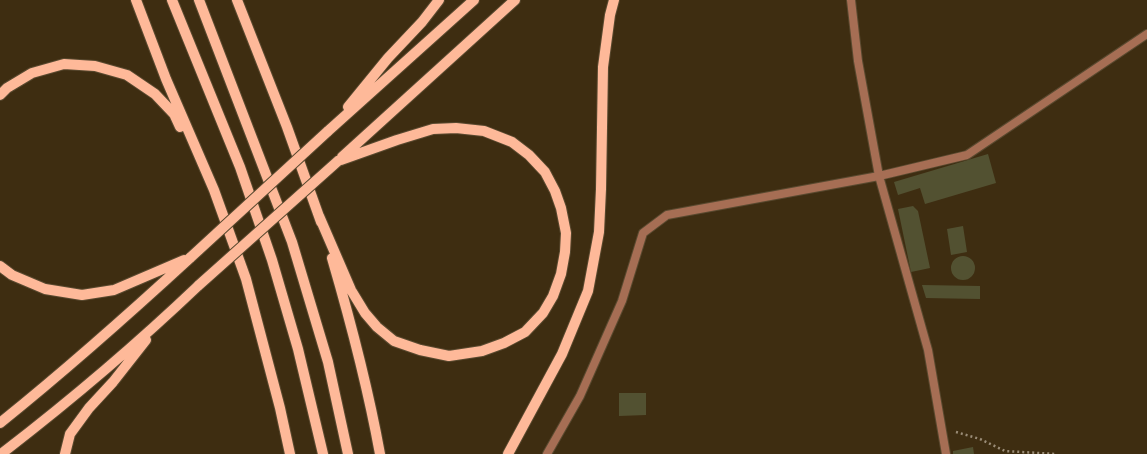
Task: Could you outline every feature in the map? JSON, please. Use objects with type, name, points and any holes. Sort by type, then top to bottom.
[{"type":"main road","points":[[136,0],[166,79],[214,190],[246,279],[280,408],[289,451]]},
{"type":"main road","points":[[172,0],[240,166],[272,260],[298,349],[323,454]]},
{"type":"main road","points":[[199,0],[292,242],[328,362],[348,454]]},
{"type":"main road","points":[[236,0],[287,127],[319,216],[346,306],[366,382],[380,454]]},
{"type":"main road","points":[[241,0],[248,27]]},
{"type":"main road","points":[[327,132],[388,58],[422,22],[439,0]]},
{"type":"main road","points":[[0,423],[50,384],[102,338],[474,0]]},
{"type":"main road","points":[[1,454],[44,421],[160,321],[515,0]]},
{"type":"main road","points":[[508,454],[562,354],[588,291],[599,232],[602,189],[603,67],[610,15],[614,0]]},
{"type":"main road","points":[[0,95],[7,88],[32,73],[64,64],[95,66],[127,75],[155,94],[174,114],[214,190]]},
{"type":"main road","points":[[319,216],[352,290],[365,313],[376,327],[394,341],[434,353],[449,356],[482,351],[504,343],[525,332],[543,313],[553,296],[561,274],[565,252],[566,233],[561,208],[545,172],[529,155],[512,142],[484,131],[456,128],[433,129],[338,161]]},
{"type":"main road","points":[[0,266],[12,275],[45,289],[82,295],[114,290],[191,257]]},
{"type":"main road","points":[[65,454],[70,434],[89,408],[113,382],[160,321]]},
{"type":"street","points":[[851,0],[858,61],[880,176],[928,350],[946,454]]},
{"type":"street","points":[[547,454],[580,396],[622,301],[642,233],[667,215],[880,176],[967,155],[1147,34]]},
{"type":"path","points":[[943,430],[953,431],[980,439],[1005,451],[1056,454]]},
{"type":"building","points":[[988,154],[996,183],[925,204],[920,188],[898,195],[894,182]]},
{"type":"building","points":[[913,206],[918,211],[930,268],[911,272],[898,209]]},
{"type":"building","points":[[963,226],[967,252],[951,255],[947,229]]},
{"type":"building","points":[[963,256],[968,257],[974,263],[974,273],[968,279],[963,280],[958,279],[952,273],[951,268],[952,263],[958,257]]},
{"type":"building","points":[[922,285],[980,286],[980,299],[926,298]]},
{"type":"building","points":[[619,393],[646,393],[646,415],[619,416]]},
{"type":"building","points":[[973,447],[974,454],[953,454],[953,451]]}]
